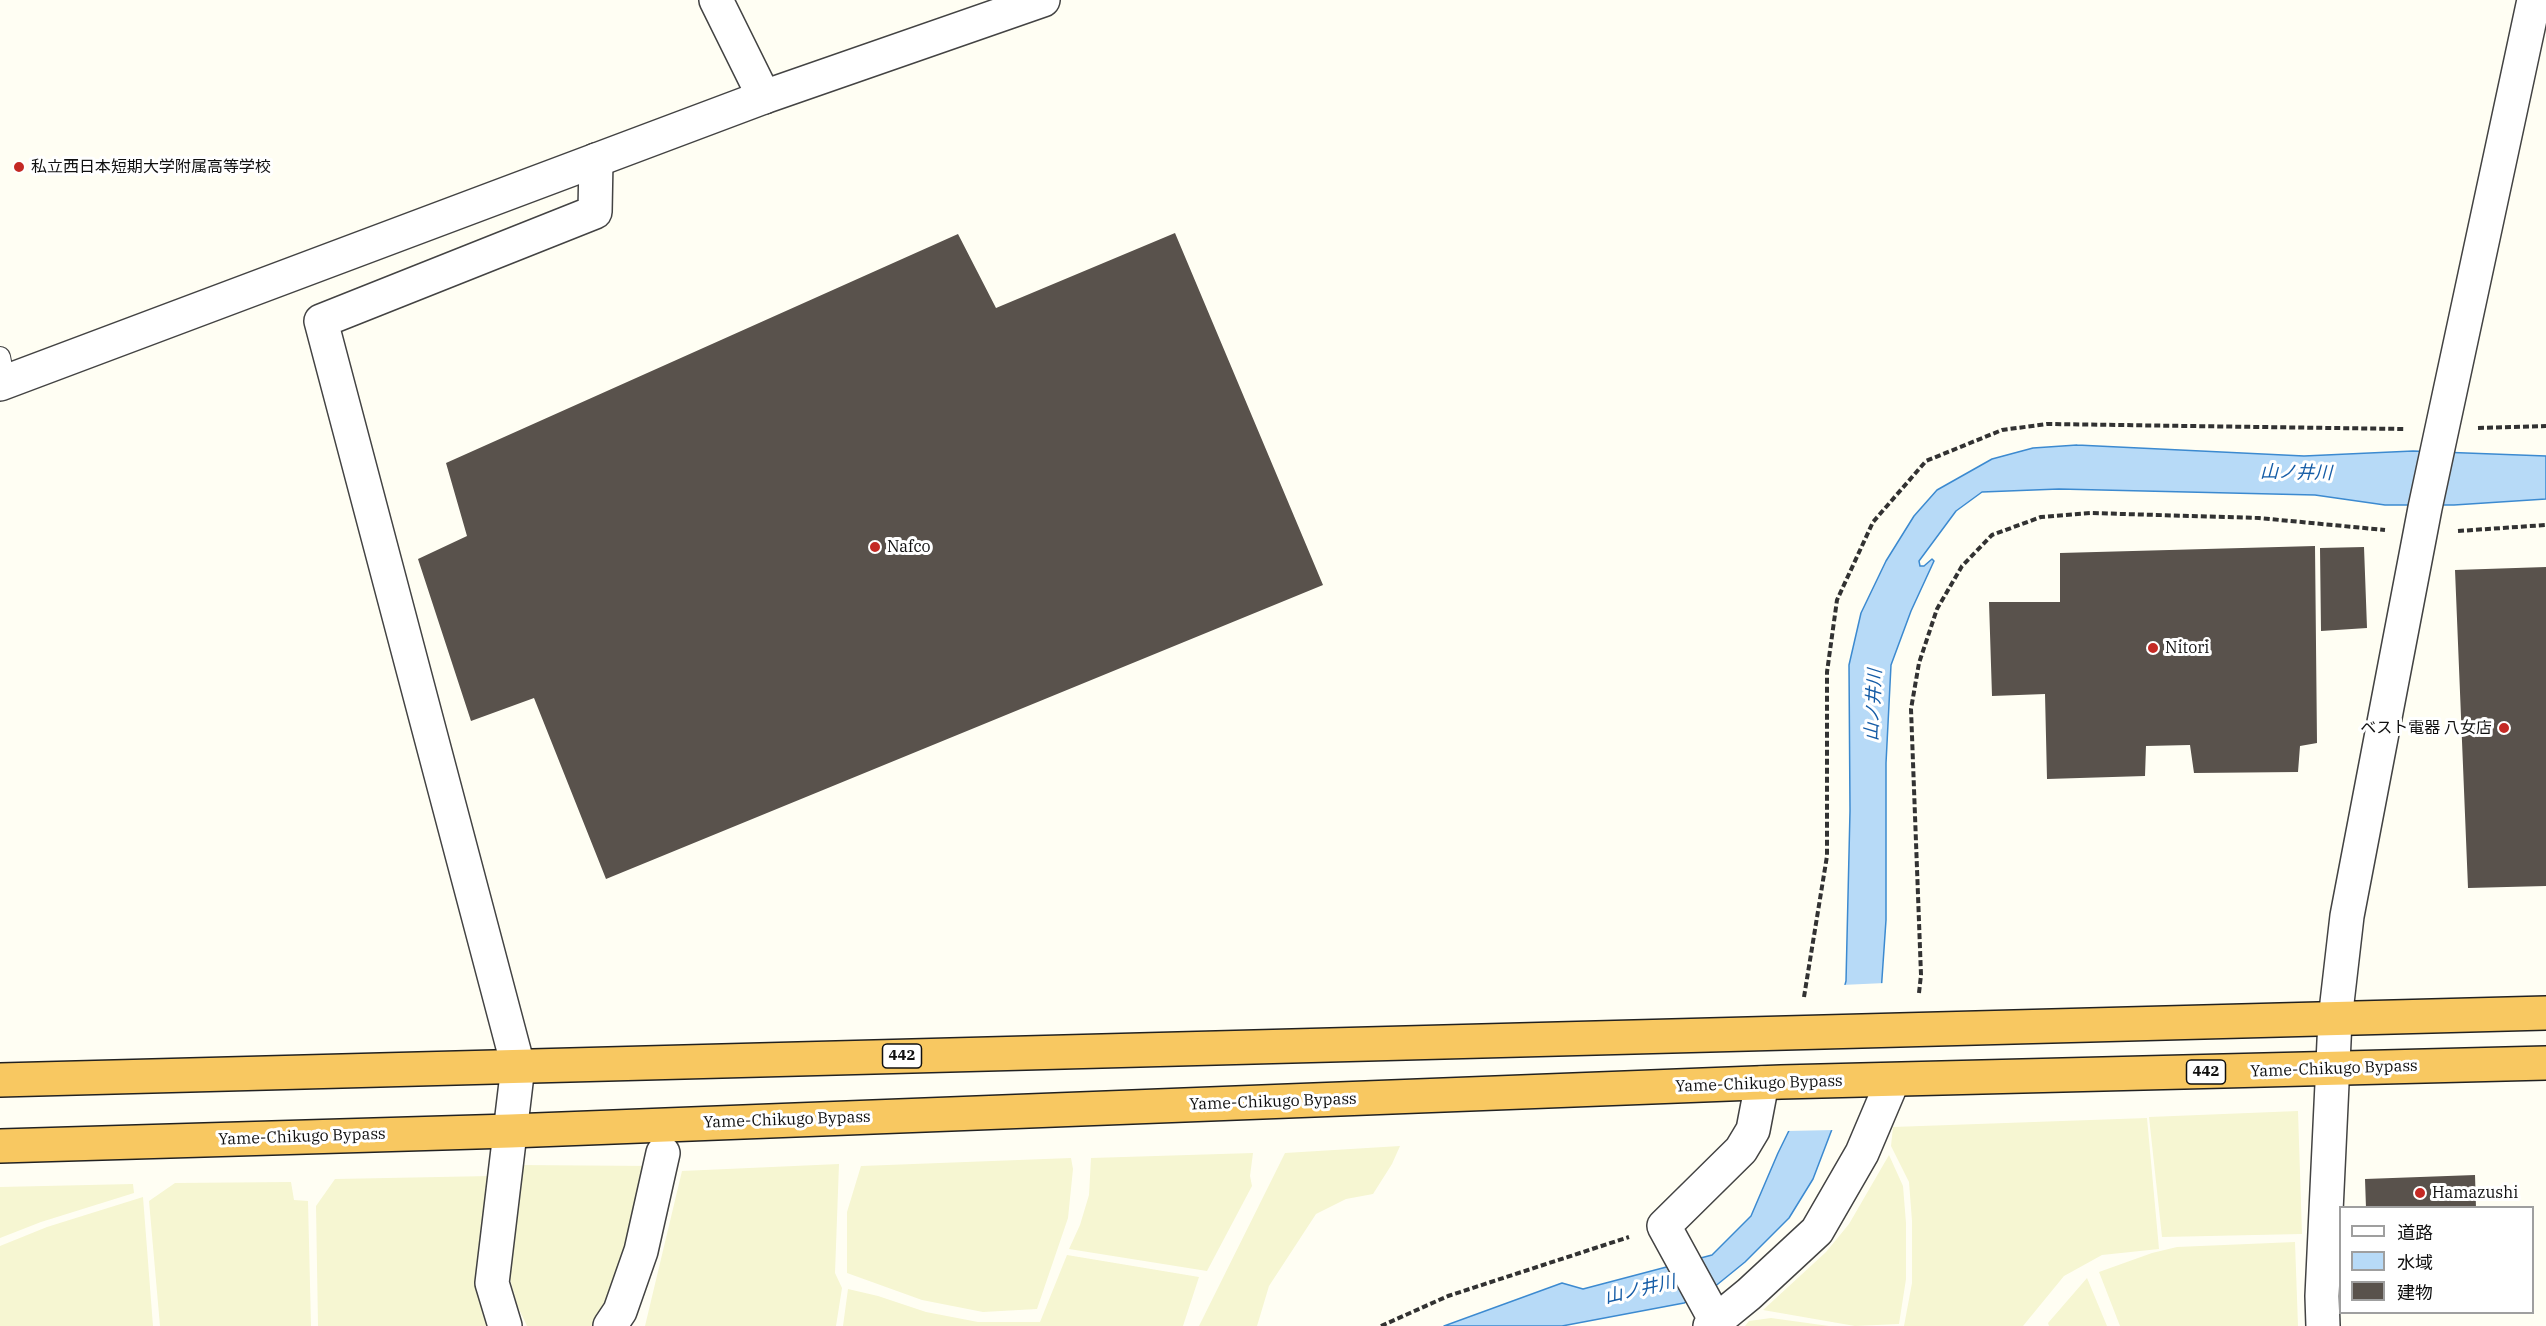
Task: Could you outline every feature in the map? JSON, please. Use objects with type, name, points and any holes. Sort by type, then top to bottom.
[{"type":"highway","name":"442","points":[[0,1080],[2546,1013]]},
{"type":"highway","name":"Yame-Chikugo Bypass","points":[[0,1146],[510,1131],[1771,1083],[2546,1063]]},
{"type":"street","points":[[716,0],[764,97]]},
{"type":"street","points":[[2,374],[596,160],[764,97],[1043,0]]},
{"type":"street","points":[[2323,1326],[2322,1296],[2335,1020],[2347,916],[2440,437],[2534,0]]},
{"type":"street","points":[[505,1326],[492,1282],[518,1066],[321,321],[595,212],[596,160]]},
{"type":"street","points":[[1771,1083],[1753,1130],[1741,1150],[1666,1231],[1712,1319],[1749,1294],[1817,1231],[1862,1153],[1880,1081]]},
{"type":"street","points":[[610,1326],[620,1311],[641,1251],[663,1153]]},
{"type":"path","points":[[1799,1032],[1827,856],[1827,672],[1837,600],[1873,522],[1926,461],[2002,430],[2047,424],[2440,437],[2546,426]]},
{"type":"path","points":[[1903,1030],[1921,975],[1911,709],[1919,663],[1937,609],[1962,566],[1992,535],[2041,517],[2090,513],[2546,525]]},
{"type":"path","points":[[1381,1326],[1448,1296],[1666,1231]]},
{"type":"green space","points":[[2298,1111],[2302,1234],[2162,1237],[2149,1117]]},
{"type":"green space","points":[[2147,1118],[2159,1249],[2102,1255],[2064,1276],[2023,1326],[1904,1326],[1912,1283],[1912,1221],[1909,1182],[1891,1146],[1893,1127]]},
{"type":"green space","points":[[1400,1146],[1392,1164],[1373,1194],[1346,1199],[1316,1214],[1269,1286],[1257,1326],[1199,1326],[1285,1153]]},
{"type":"green space","points":[[1253,1153],[1250,1176],[1252,1186],[1207,1271],[1069,1249],[1080,1225],[1089,1195],[1091,1158]]},
{"type":"green space","points":[[1889,1155],[1903,1186],[1906,1223],[1906,1279],[1899,1324],[1855,1326],[1763,1310],[1826,1252],[1849,1224]]},
{"type":"green space","points":[[1071,1158],[1073,1169],[1068,1218],[1037,1309],[983,1312],[922,1300],[847,1273],[847,1212],[861,1166]]},
{"type":"green space","points":[[839,1164],[835,1273],[842,1288],[836,1326],[645,1326],[682,1171]]},
{"type":"green space","points":[[518,1165],[654,1166],[597,1326],[527,1326],[517,1305],[509,1275]]},
{"type":"green space","points":[[491,1176],[490,1326],[318,1326],[316,1206],[335,1179]]},
{"type":"green space","points":[[291,1182],[294,1200],[308,1201],[311,1326],[160,1326],[149,1201],[175,1183]]},
{"type":"green space","points":[[133,1184],[134,1193],[41,1222],[0,1238],[0,1187]]},
{"type":"green space","points":[[143,1197],[153,1326],[0,1326],[0,1246],[47,1227]]},
{"type":"green space","points":[[2295,1242],[2298,1326],[2120,1326],[2099,1272],[2152,1253],[2177,1247]]},
{"type":"green space","points":[[1067,1255],[1199,1277],[1183,1326],[843,1326],[848,1289],[926,1312],[978,1322],[1040,1322]]},
{"type":"green space","points":[[2087,1278],[2107,1326],[2049,1326],[2048,1323]]},
{"type":"green space","points":[[1771,1318],[1829,1326],[1745,1326],[1749,1321]]},
{"type":"water","name":"山ノ井川","points":[[2077,445],[2304,456],[2413,451],[2546,456],[2546,499],[2454,505],[2385,505],[2315,495],[2059,489],[1982,492],[1956,511],[1919,561],[1920,566],[1924,566],[1932,559],[1934,561],[1911,611],[1891,665],[1886,763],[1886,920],[1881,993],[1813,1179],[1789,1218],[1745,1262],[1713,1288],[1684,1303],[1562,1326],[1444,1326],[1562,1283],[1583,1289],[1712,1255],[1751,1216],[1778,1153],[1827,1053],[1846,981],[1850,811],[1849,665],[1861,613],[1886,561],[1914,516],[1937,490],[1992,459],[2033,448]]},
{"type":"pier","points":[[1885,983],[1884,994],[1861,1062],[1835,1130],[1786,1131],[1825,1052],[1842,985]]},
{"type":"building","name":"Nafco","points":[[1175,233],[1323,585],[606,879],[534,698],[471,721],[418,559],[467,536],[446,463],[958,234],[996,308]]},
{"type":"building","name":"Nitori","points":[[2315,546],[2317,743],[2300,746],[2298,772],[2194,773],[2190,745],[2146,746],[2145,776],[2047,779],[2045,694],[1992,696],[1989,602],[2060,602],[2060,553]]},
{"type":"building","points":[[2364,547],[2367,628],[2321,631],[2320,548]]},
{"type":"building","name":"ベスト電器 八女店","points":[[2546,567],[2546,886],[2468,888],[2455,570]]},
{"type":"building","name":"Hamazushi","points":[[2475,1175],[2476,1206],[2366,1206],[2365,1179]]},
{"type":"place","name":"私立西日本短期大学附属高等学校","points":[[19,167]]},
{"type":"place","name":"Nafco","points":[[875,547]]},
{"type":"place","name":"Nitori","points":[[2153,648]]},
{"type":"place","name":"ベスト電器 八女店","points":[[2504,728]]},
{"type":"place","name":"Hamazushi","points":[[2420,1193]]}]
